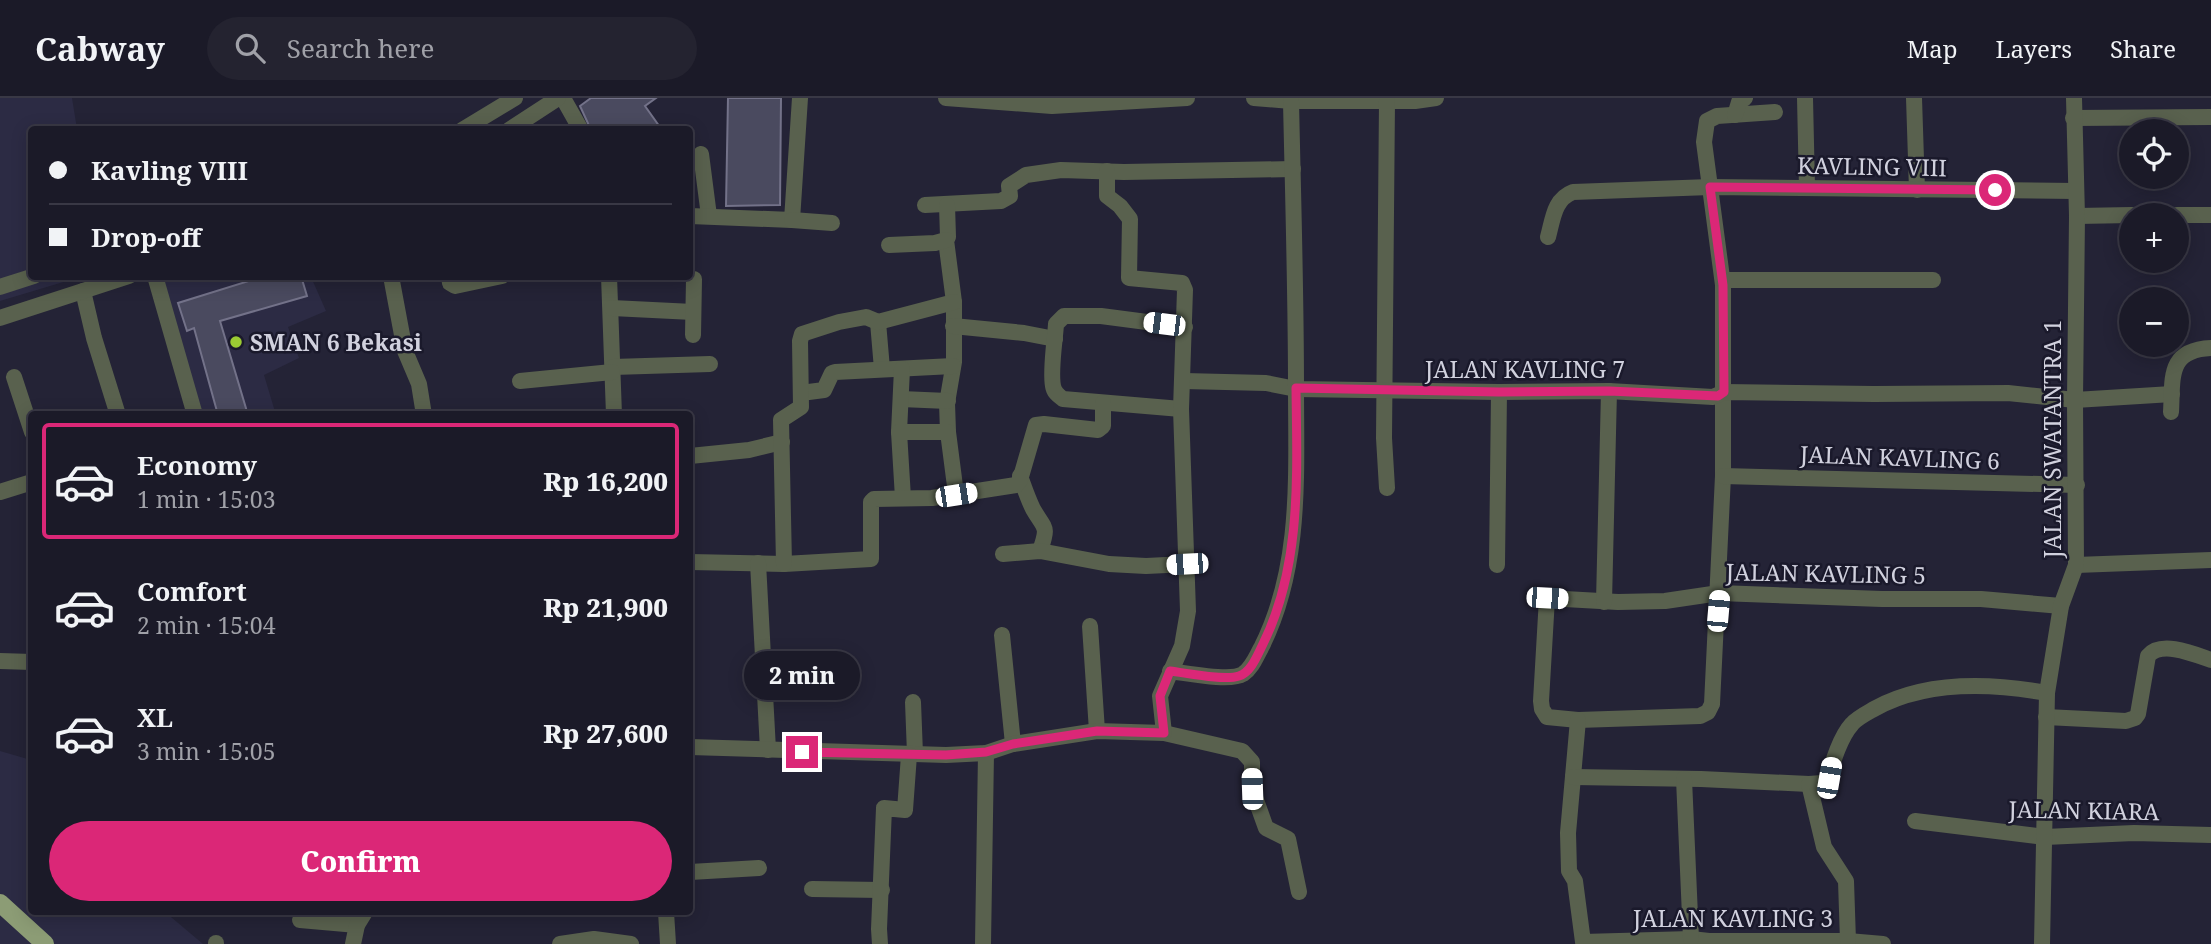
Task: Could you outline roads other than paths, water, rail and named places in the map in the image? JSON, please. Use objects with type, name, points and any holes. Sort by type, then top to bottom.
[{"type":"main road","points":[[0,903],[45,944]]},
{"type":"street","points":[[480,125],[515,98]]},
{"type":"street","points":[[516,126],[561,98],[578,126]]},
{"type":"street","points":[[792,220],[800,98]]},
{"type":"street","points":[[949,98],[1052,106],[1187,98]]},
{"type":"street","points":[[1254,98],[1291,101],[1426,101],[1436,98]]},
{"type":"street","points":[[1735,115],[1739,102],[1745,98]]},
{"type":"street","points":[[1805,98],[1807,188]]},
{"type":"street","points":[[1914,98],[1917,190]]},
{"type":"street","name":"JALAN SWATANTRA 1","points":[[2042,944],[2047,693],[2061,606],[2076,565],[2077,215],[2074,98]]},
{"type":"street","points":[[1170,671],[1241,676],[1254,661],[1268,634],[1286,581],[1295,516],[1297,315],[1291,101]]},
{"type":"street","points":[[1387,101],[1384,389],[1387,488]]},
{"type":"street","points":[[1775,112],[1717,116],[1707,121],[1704,142],[1723,280],[1723,476],[1712,704],[1708,712],[1700,716],[1578,720],[1573,777],[1822,783],[1829,778],[1832,760],[1850,725],[1888,702],[1936,688],[2015,688],[2047,693]]},
{"type":"street","points":[[2073,118],[2211,117]]},
{"type":"street","points":[[701,154],[709,216]]},
{"type":"street","points":[[925,205],[1001,201],[1010,196],[1009,186],[1026,175],[1061,170],[1293,169]]},
{"type":"street","points":[[1107,171],[1107,196],[1130,219],[1129,278],[1182,283],[1185,290],[1181,409],[1188,611],[1182,646],[1160,696],[1164,733]]},
{"type":"street","name":"KAVLING VIII","points":[[1548,236],[1559,201],[1573,192],[1710,187],[2076,191]]},
{"type":"street","points":[[947,205],[946,240],[954,302],[948,432],[956,495]]},
{"type":"street","points":[[2077,215],[2119,215]]},
{"type":"street","points":[[2189,215],[2211,215]]},
{"type":"street","points":[[693,216],[832,223]]},
{"type":"street","points":[[889,245],[946,240]]},
{"type":"street","points":[[0,287],[28,278]]},
{"type":"street","points":[[693,335],[694,279]]},
{"type":"street","points":[[0,318],[117,280]]},
{"type":"street","points":[[156,280],[194,411]]},
{"type":"street","points":[[392,280],[405,351],[419,384],[423,411]]},
{"type":"street","points":[[450,280],[455,286],[483,280]]},
{"type":"street","points":[[609,280],[614,411]]},
{"type":"street","points":[[1723,280],[1933,280]]},
{"type":"street","points":[[83,291],[94,338],[117,411]]},
{"type":"street","points":[[784,565],[781,421],[801,407],[802,334],[839,322],[866,317],[878,321],[954,302]]},
{"type":"street","points":[[611,308],[693,312]]},
{"type":"street","points":[[1181,409],[1063,399],[1056,394],[1053,387],[1055,339],[1056,324],[1064,316],[1101,316],[1185,327]]},
{"type":"street","points":[[878,321],[882,369]]},
{"type":"street","points":[[953,326],[1055,339]]},
{"type":"street","points":[[2171,412],[2175,365],[2181,356],[2193,350],[2211,348]]},
{"type":"street","points":[[520,381],[612,370],[710,364]]},
{"type":"street","points":[[801,393],[824,390],[835,372],[953,366]]},
{"type":"street","points":[[902,369],[899,432],[903,498]]},
{"type":"street","points":[[13,377],[28,420]]},
{"type":"street","name":"JALAN KAVLING 7","points":[[1184,381],[1266,383],[1296,388],[1609,391],[1713,397],[1724,392],[2008,393],[2075,400],[2172,394]]},
{"type":"street","points":[[1604,602],[1609,391]]},
{"type":"street","points":[[1497,565],[1499,392]]},
{"type":"street","points":[[901,399],[948,401]]},
{"type":"street","points":[[693,562],[784,565],[871,559],[871,502],[876,499],[932,498],[1016,485],[1036,425],[1098,430],[1102,426],[1103,403]]},
{"type":"street","points":[[899,432],[948,432]]},
{"type":"street","points":[[693,456],[749,450],[782,442]]},
{"type":"street","points":[[1020,476],[1034,511],[1045,527],[1040,551]]},
{"type":"street","name":"JALAN KAVLING 6","points":[[1723,476],[2077,485]]},
{"type":"street","points":[[0,492],[28,483]]},
{"type":"street","points":[[1003,554],[1040,551],[1109,564],[1187,564]]},
{"type":"street","points":[[2076,565],[2211,560]]},
{"type":"street","points":[[758,563],[768,750]]},
{"type":"street","name":"JALAN KAVLING 5","points":[[1578,720],[1547,717],[1543,711],[1541,701],[1547,598],[1604,602],[1665,601],[1719,593],[1882,599],[1981,599],[2061,606]]},
{"type":"street","points":[[1090,626],[1097,731]]},
{"type":"street","points":[[1002,635],[1013,744]]},
{"type":"street","points":[[2046,717],[2126,721],[2132,719],[2138,713],[2150,653],[2163,648],[2211,660]]},
{"type":"street","points":[[0,661],[28,662]]},
{"type":"street","points":[[880,944],[884,808],[905,810],[912,755],[913,702]]},
{"type":"street","points":[[693,747],[946,755],[986,752],[1013,744],[1097,731],[1164,733],[1242,751],[1252,762],[1252,789],[1266,828],[1288,839],[1299,892]]},
{"type":"street","points":[[983,944],[986,752]]},
{"type":"street","name":"JALAN KAVLING 3","points":[[1573,777],[1568,833],[1569,871],[1575,881],[1583,942],[1691,939],[1709,943],[1848,941],[1883,944]]},
{"type":"street","points":[[1684,779],[1691,939]]},
{"type":"street","points":[[1809,784],[1824,847],[1846,881],[1848,941]]},
{"type":"street","name":"JALAN KIARA","points":[[1915,821],[2045,837],[2134,833],[2211,835]]},
{"type":"street","points":[[693,872],[759,868]]},
{"type":"street","points":[[812,889],[882,890]]},
{"type":"street","points":[[666,915],[668,944]]},
{"type":"street","points":[[300,920],[361,918],[353,944]]},
{"type":"street","points":[[560,944],[594,939],[631,944]]},
{"type":"place","name":"SMAN 6 Bekasi","points":[[236,342]]}]
